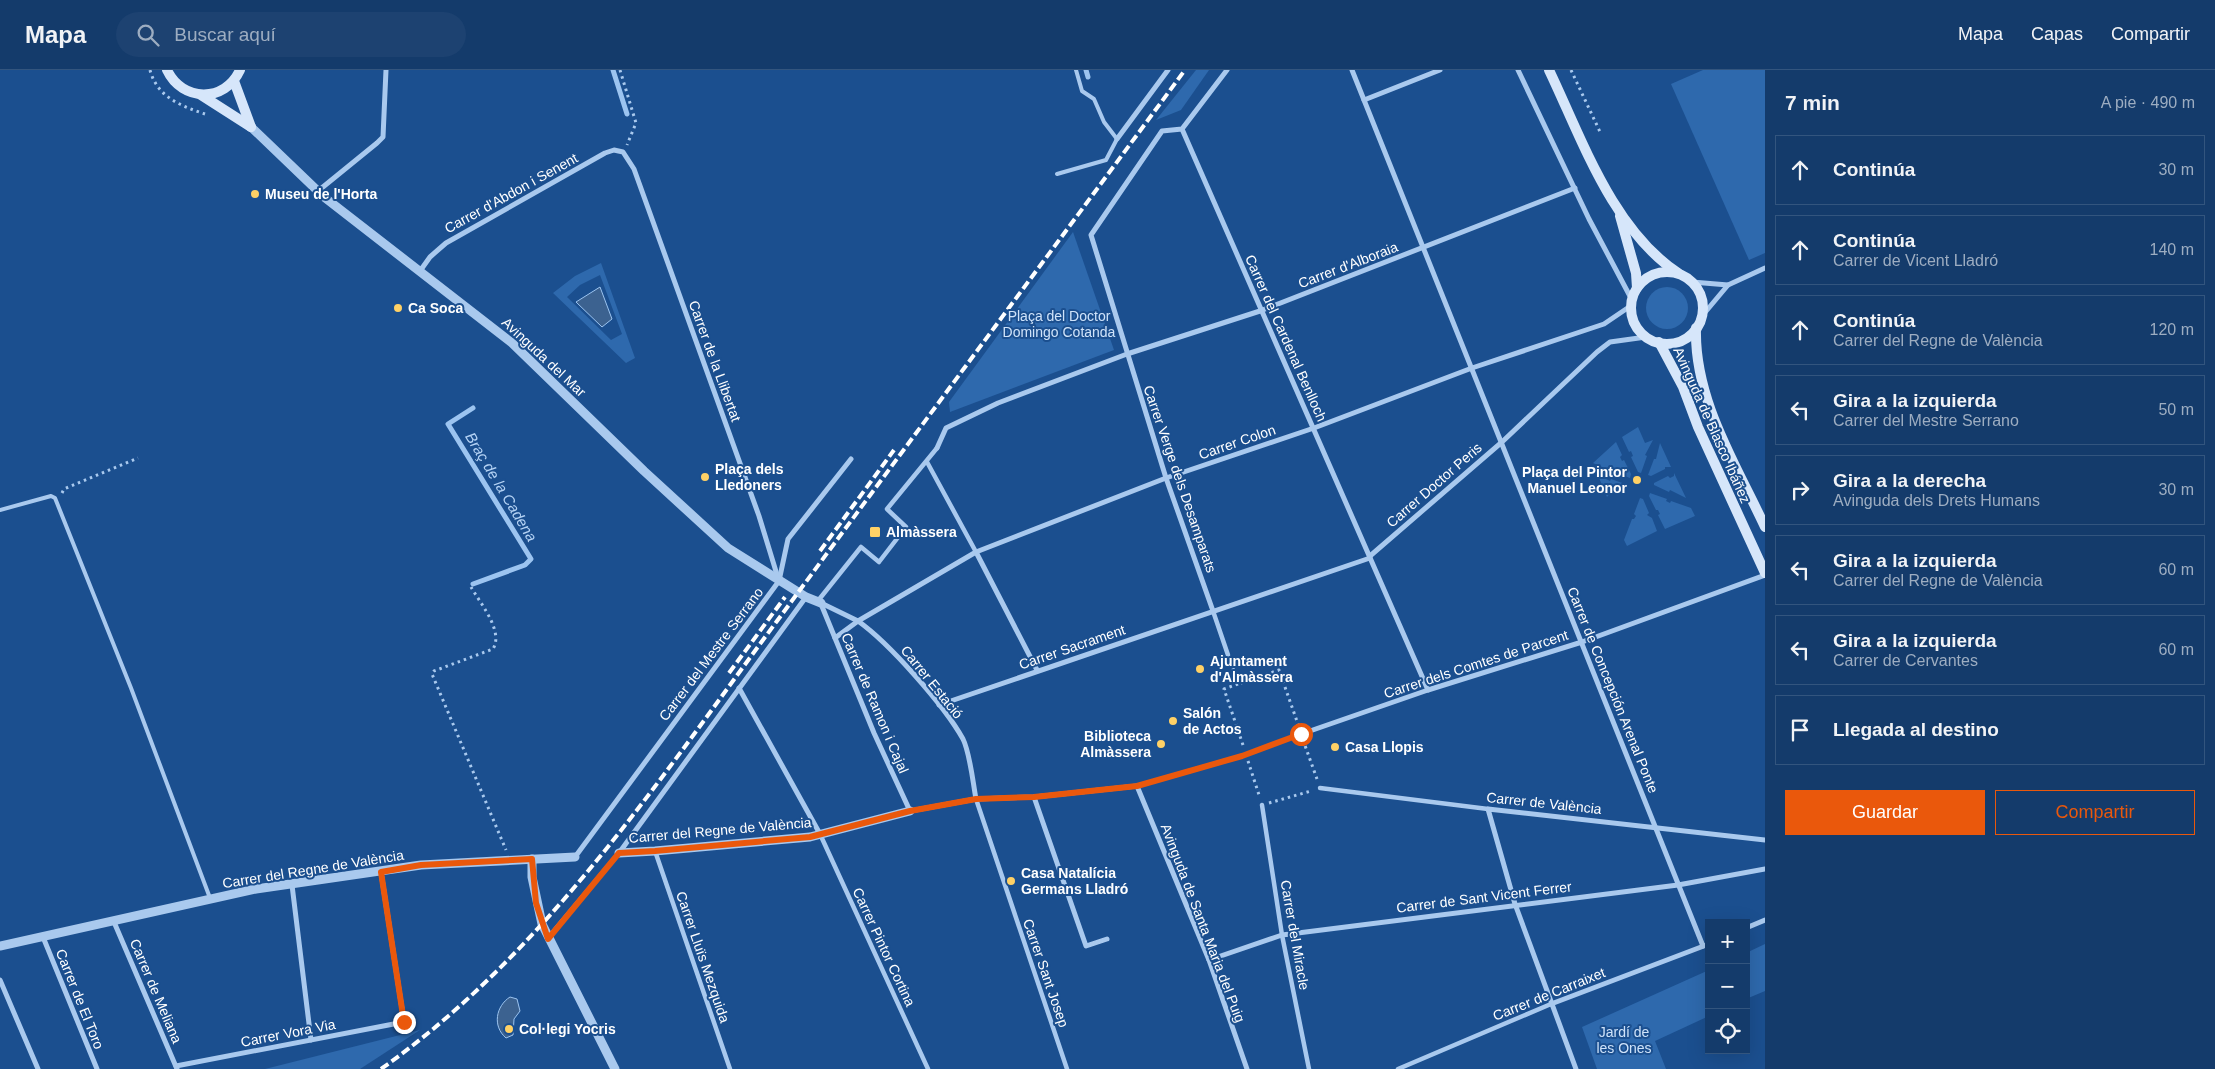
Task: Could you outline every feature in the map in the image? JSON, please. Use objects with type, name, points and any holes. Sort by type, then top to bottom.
[{"type":"main road","name":"Avinguda del Mar","points":[[167,70],[179,87],[189,93],[201,95],[251,127]]},
{"type":"main road","points":[[201,95],[214,94],[225,89],[234,81],[240,70]]},
{"type":"main road","points":[[1549,70],[1618,210],[1636,272],[1637,288]]},
{"type":"main road","name":"Avinguda del Mar","points":[[234,81],[251,127]]},
{"type":"main road","points":[[1618,210],[1654,255],[1678,274],[1692,282],[1699,292],[1703,304],[1702,316],[1696,328],[1680,341],[1659,342],[1646,337],[1635,323],[1632,302],[1637,288],[1645,279],[1655,274],[1666,272],[1678,274]]},
{"type":"main road","name":"Avinguda de Blasco Ibáñez","points":[[1696,328],[1698,364],[1706,398],[1722,437],[1765,527]]},
{"type":"main road","name":"Avinguda de Blasco Ibáñez","points":[[1659,342],[1683,387],[1698,427],[1765,574]]},
{"type":"street","points":[[318,192],[383,137],[386,70]]},
{"type":"street","points":[[1117,139],[1168,70]]},
{"type":"street","points":[[858,621],[819,603],[861,547],[880,562],[906,527],[887,509],[927,462],[937,448],[946,428],[998,403],[1126,354],[1091,235],[1162,131],[1182,129],[1227,70]]},
{"type":"street","name":"Carrer de Concepción Arenal Ponte","points":[[1352,70],[1678,885],[1705,943]]},
{"type":"street","points":[[1364,100],[1440,70]]},
{"type":"street","points":[[1518,70],[1632,302]]},
{"type":"street","name":"Avinguda del Mar","points":[[251,127],[318,192],[512,343],[717,538],[779,581],[806,598],[819,603]]},
{"type":"street","name":"Carrer del Cardenal Benlloch","points":[[1182,129],[1260,311],[1314,428],[1428,690]]},
{"type":"street","name":"Carrer d'Abdon i Senent","points":[[420,271],[430,257],[446,243],[605,153],[614,150],[623,152]]},
{"type":"street","name":"Carrer de la Llibertat","points":[[623,152],[634,169],[756,507],[779,581]]},
{"type":"street","name":"Carrer d'Alboraia","points":[[1126,354],[1260,311],[1575,188]]},
{"type":"street","points":[[1702,316],[1728,285],[1765,268]]},
{"type":"street","points":[[1692,282],[1728,285]]},
{"type":"street","name":"Carrer Colon","points":[[835,638],[858,621],[976,552],[1166,478],[1314,428],[1472,368],[1604,324],[1632,302]]},
{"type":"street","name":"Carrer Doctor Peris","points":[[1213,611],[1370,558],[1370,556],[1502,442],[1610,342],[1646,337]]},
{"type":"street","name":"Carrer Verge dels Desamparats","points":[[1126,354],[1166,478],[1213,611]]},
{"type":"street","name":"Carrer del Mestre Serrano","points":[[574,857],[779,581],[788,539],[851,460]]},
{"type":"street","points":[[927,462],[1037,670]]},
{"type":"street","name":"Carrer dels Comtes de Parcent","points":[[1304,733],[1428,690],[1582,642],[1765,574]]},
{"type":"street","points":[[548,939],[619,853],[806,598]]},
{"type":"street","name":"Carrer de Ramon i Cajal","points":[[819,603],[874,733],[910,811]]},
{"type":"street","points":[[1213,611],[1228,655]]},
{"type":"street","name":"Carrer Sacrament","points":[[939,705],[1213,611]]},
{"type":"street","name":"Carrer Estació","points":[[858,621],[890,649],[939,705],[964,740],[976,799]]},
{"type":"street","points":[[739,688],[820,834]]},
{"type":"street","points":[[910,811],[976,799],[1034,797],[1137,786],[1244,755]]},
{"type":"street","name":"Avinguda de Santa Maria del Puig","points":[[1137,786],[1208,960],[1247,1069]]},
{"type":"street","name":"Carrer de València","points":[[1320,788],[1765,840]]},
{"type":"street","points":[[1034,797],[1086,946],[1107,939]]},
{"type":"street","name":"Carrer Sant Josep","points":[[976,799],[1067,1069]]},
{"type":"street","name":"Carrer del Miracle","points":[[1262,804],[1282,935],[1309,1069]]},
{"type":"street","points":[[1488,809],[1515,904],[1576,1069]]},
{"type":"street","name":"Carrer del Regne de València","points":[[619,853],[820,834],[910,811]]},
{"type":"street","name":"Carrer Pintor Cortina","points":[[820,834],[928,1069]]},
{"type":"street","name":"Carrer Lluïs Mezquida","points":[[655,851],[730,1069]]},
{"type":"street","name":"Carrer del Regne de València","points":[[0,946],[256,890],[421,865],[574,857]]},
{"type":"street","points":[[532,859],[536,903],[548,939],[615,1069]]},
{"type":"street","name":"Carrer de Sant Vicent Ferrer","points":[[1208,960],[1282,935],[1515,904],[1678,885],[1765,869]]},
{"type":"street","name":"Carrer Vora Via","points":[[176,1068],[404,1022],[381,872]]},
{"type":"street","points":[[292,885],[311,1040]]},
{"type":"street","points":[[1750,926],[1765,920]]},
{"type":"street","name":"Carrer de Meliana","points":[[114,922],[176,1068]]},
{"type":"street","name":"Carrer de El Toro","points":[[43,937],[97,1069]]},
{"type":"street","name":"Carrer de Carraixet","points":[[1398,1069],[1551,1004],[1705,945]]},
{"type":"street","points":[[0,980],[38,1069]]},
{"type":"lane","points":[[1057,174],[1106,160],[1117,139],[1104,122],[1094,98],[1082,91],[1076,70]]},
{"type":"lane","points":[[0,510],[50,496],[57,502],[58,511],[131,688],[211,900]]},
{"type":"path","points":[[620,70],[636,123],[623,152]]},
{"type":"path","points":[[1570,70],[1601,134]]},
{"type":"path","points":[[57,502],[64,489],[138,458]]},
{"type":"path","points":[[471,587],[496,635],[495,645],[492,649],[434,671],[432,674],[512,861]]},
{"type":"path","points":[[1228,655],[1238,684]]},
{"type":"path","points":[[1279,670],[1304,733],[1320,788],[1262,804],[1244,755],[1224,689],[1279,670]]},
{"type":"path","points":[[1244,755],[1304,733]]},
{"type":"green space","points":[[1196,70],[1209,70],[1181,110],[1156,120]]},
{"type":"green space","points":[[1703,70],[1765,70],[1765,253],[1749,260],[1671,84]]},
{"type":"green space","name":"Plaça del Doctor Domingo Cotanda","points":[[1073,232],[1114,350],[950,412],[949,402]]},
{"type":"green space","points":[[601,263],[635,358],[626,363],[553,293],[575,276]],"holes":[[[600,275],[622,334],[611,340],[567,297],[580,285]]]},
{"type":"green space","points":[[1667,287],[1682,293],[1688,308],[1682,323],[1667,329],[1652,323],[1646,308],[1652,293]]},
{"type":"green space","points":[[1638,427],[1645,443],[1653,440],[1645,455],[1647,456],[1641,473],[1638,472],[1631,457],[1633,456],[1631,451],[1629,452],[1622,437]]},
{"type":"green space","points":[[1616,442],[1622,455],[1620,457],[1622,461],[1624,460],[1631,474],[1630,478],[1614,472],[1614,469],[1610,468],[1609,470],[1593,463]]},
{"type":"green space","points":[[1660,443],[1671,467],[1665,467],[1665,469],[1651,476],[1648,475],[1654,459],[1656,459]]},
{"type":"green space","points":[[1597,473],[1607,477],[1606,479],[1610,481],[1611,479],[1628,485],[1627,488],[1612,494],[1611,492],[1607,497]]},
{"type":"green space","points":[[1674,473],[1686,498],[1654,485],[1654,483],[1668,476],[1670,478],[1674,476]]},
{"type":"green space","points":[[1650,493],[1667,499],[1666,501],[1670,503],[1671,501],[1691,508],[1695,516],[1665,529],[1658,515],[1660,514],[1649,496]]},
{"type":"green space","points":[[1640,498],[1643,499],[1649,513],[1647,515],[1652,518],[1657,531],[1627,546],[1624,540],[1632,519],[1636,516],[1634,514]]},
{"type":"green space","points":[[1765,944],[1765,991],[1750,997],[1750,964],[1750,951]]},
{"type":"green space","name":"Jardí de les Ones","points":[[1705,972],[1705,1018],[1655,1041],[1666,1069],[1597,1069],[1582,1027]]},
{"type":"green space","points":[[420,1030],[360,1069],[265,1069]]},
{"type":"shaded area","points":[[600,287],[612,319],[602,327],[576,302]]},
{"type":"shaded area","points":[[510,997],[517,999],[520,1011],[514,1019],[513,1035],[506,1038],[497,1022],[499,1011]]},
{"type":"waterway","points":[[613,70],[627,114]]},
{"type":"waterway","points":[[1086,70],[1088,77]]},
{"type":"waterway","name":"Braç de la Cadena","points":[[473,408],[448,424],[531,559],[525,565],[473,584]]},
{"type":"railway","points":[[381,1069],[440,1023],[495,972],[547,918],[596,861],[688,742],[1185,70]]},
{"type":"railway","points":[[820,551],[894,450]]},
{"type":"railway","points":[[729,673],[785,597]]},
{"type":"place","name":"Museu de l'Horta","points":[[255,194]]},
{"type":"place","name":"Ca Soca","points":[[398,308]]},
{"type":"place","name":"Plaça dels Lledoners","points":[[705,477]]},
{"type":"place","name":"Plaça del Pintor Manuel Leonor","points":[[1637,480]]},
{"type":"place","name":"Almàssera","points":[[875,532]]},
{"type":"place","name":"Ajuntament d'Almàssera","points":[[1200,669]]},
{"type":"place","name":"Salón de Actos","points":[[1173,721]]},
{"type":"place","name":"Biblioteca Almàssera","points":[[1161,744]]},
{"type":"place","name":"Casa Llopis","points":[[1335,747]]},
{"type":"place","name":"Casa Natalícia Germans Lladró","points":[[1011,881]]},
{"type":"place","name":"Col·legi Yocris","points":[[509,1029]]},
{"type":"route","points":[[404,1022],[381,872],[421,865],[532,859],[532,877],[536,903],[548,939],[619,853],[810,837],[910,811],[976,799],[1034,797],[1137,786],[1242,756],[1301,734]]}]
